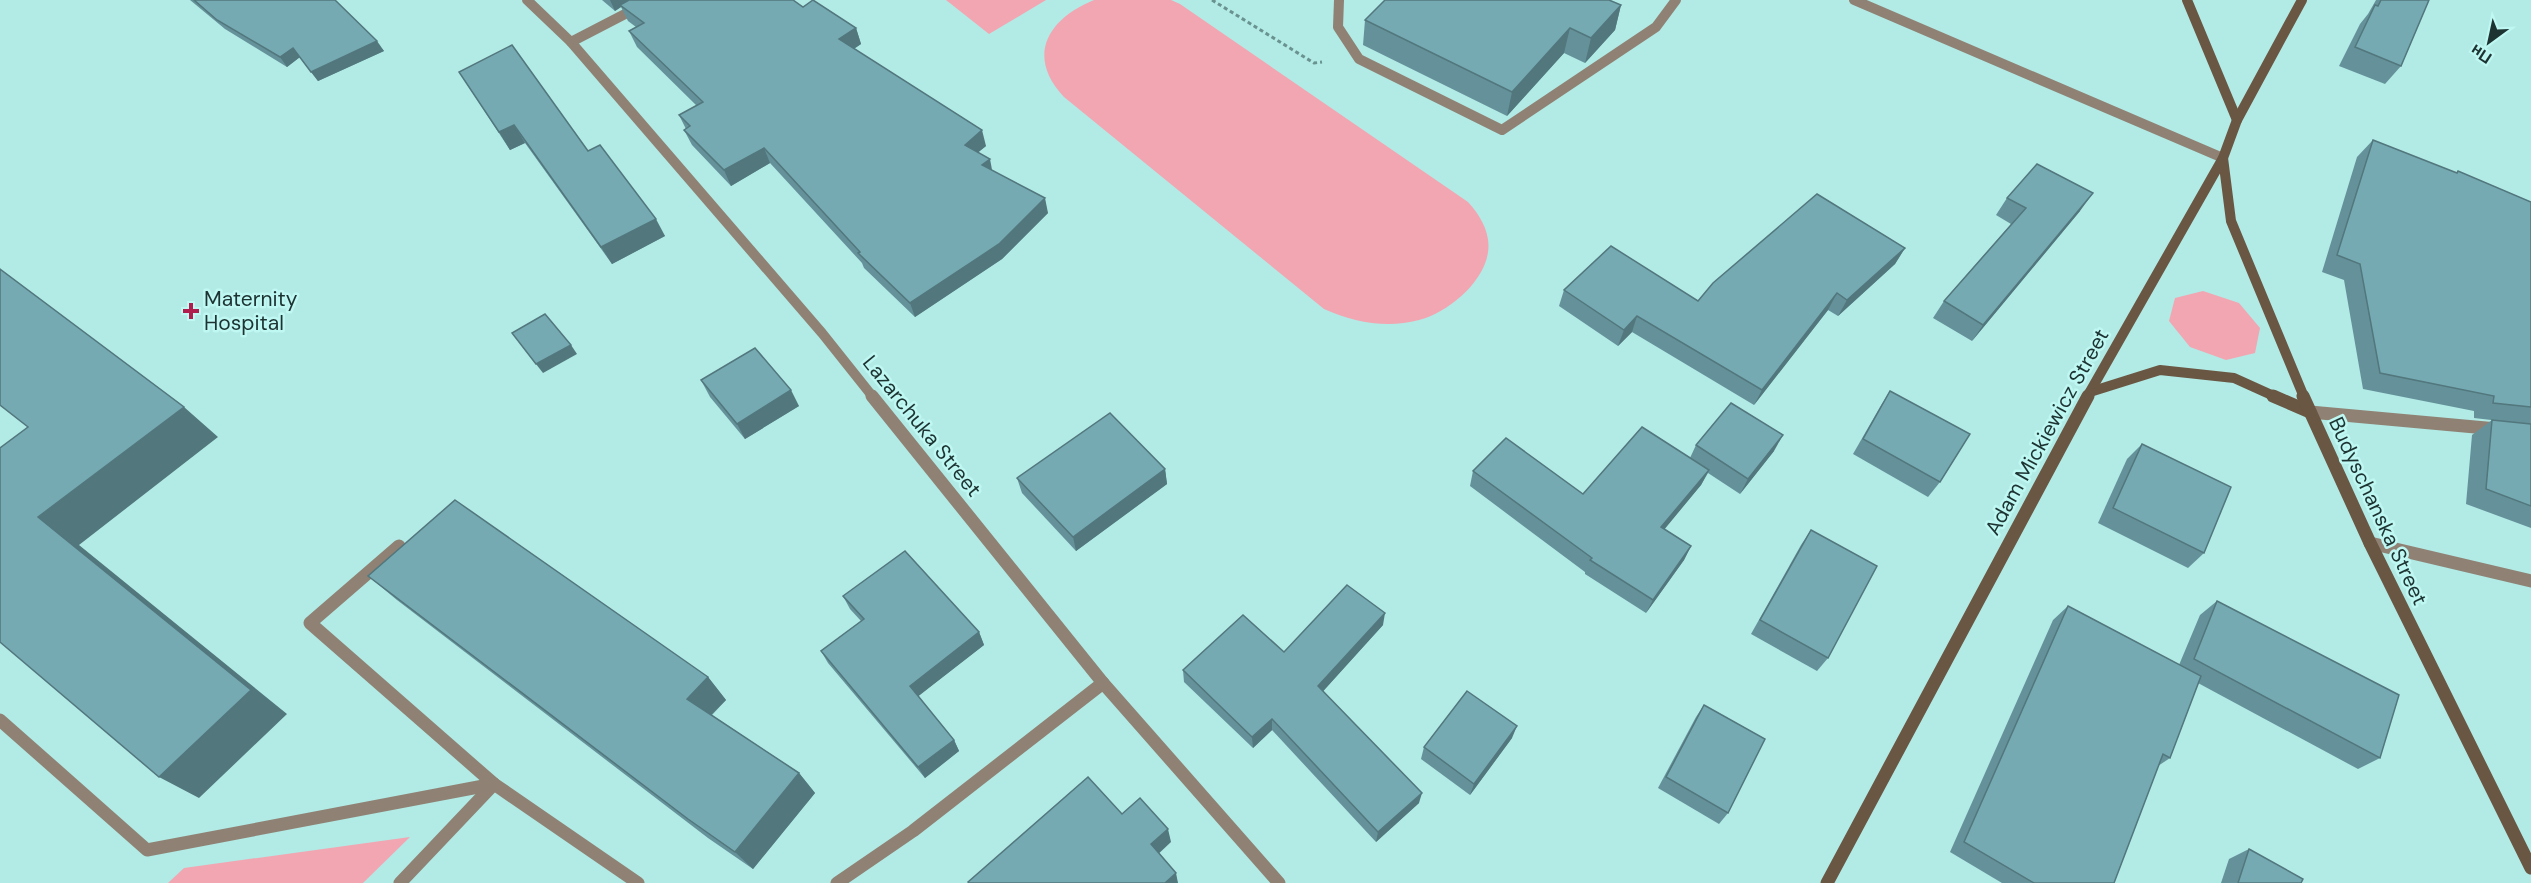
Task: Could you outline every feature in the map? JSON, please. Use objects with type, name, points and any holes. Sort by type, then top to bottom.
[{"type":"street","name":"Lazarchuka Street","points":[[527,0],[571,42],[822,333],[1103,683],[1280,883]]},
{"type":"street","points":[[571,42],[652,0]]},
{"type":"street","points":[[1339,0],[1338,27],[1359,59],[1502,130],[1656,27],[1676,0]]},
{"type":"street","points":[[1854,0],[2223,158]]},
{"type":"street","points":[[2187,0],[2237,120]]},
{"type":"street","name":"Adam Mickiewicz Street","points":[[1827,883],[2090,392],[2223,158],[2237,120],[2302,0]]},
{"type":"street","name":"Budyschanska Street","points":[[2223,158],[2231,221],[2310,412],[2370,543],[2531,868]]},
{"type":"street","points":[[2090,392],[2160,370],[2234,378],[2310,412],[2508,430]]},
{"type":"street","points":[[2370,543],[2531,581]]},
{"type":"street","points":[[399,546],[310,623],[494,784],[638,883]]},
{"type":"street","points":[[837,883],[913,831],[1103,683]]},
{"type":"street","points":[[0,720],[147,850],[494,784]]},
{"type":"street","points":[[400,883],[494,784]]},
{"type":"path","points":[[1212,0],[1314,63],[1359,59]]},
{"type":"shaded area","points":[[946,0],[1046,0],[989,34]]},
{"type":"shaded area","points":[[1094,0],[1171,0],[1180,4],[1468,202],[1484,225],[1488,238],[1485,264],[1472,285],[1441,311],[1407,323],[1370,323],[1324,309],[1064,97],[1052,82],[1046,68],[1044,54],[1047,41],[1054,28],[1064,18]]},
{"type":"shaded area","points":[[2203,291],[2239,303],[2260,328],[2255,353],[2226,360],[2190,347],[2169,321],[2175,298]]},
{"type":"shaded area","points":[[410,837],[363,883],[168,883],[184,868]]},
{"type":"building","points":[[194,0],[335,0],[377,41],[311,72],[293,48],[280,57],[217,20]]},
{"type":"building","points":[[629,0],[793,0],[803,7],[813,0],[856,28],[839,39],[982,130],[965,145],[990,159],[982,165],[1045,198],[999,244],[910,303],[858,253],[860,252],[764,148],[724,170],[684,130],[690,126],[679,115],[703,102],[629,31],[644,23],[620,5]]},
{"type":"building","points":[[1385,0],[1609,0],[1621,5],[1591,38],[1570,28],[1512,92],[1365,20]]},
{"type":"building","points":[[2381,0],[2429,0],[2401,66],[2355,47],[2375,5],[2378,6]]},
{"type":"building","points":[[512,45],[588,151],[600,145],[656,219],[601,247],[514,125],[499,132],[459,72]]},
{"type":"building","points":[[2373,140],[2457,173],[2458,171],[2531,202],[2531,407],[2493,403],[2494,396],[2380,373],[2360,264],[2337,255]]},
{"type":"building","points":[[2037,164],[2093,193],[1983,325],[1944,301],[2026,208],[2007,198]]},
{"type":"building","points":[[1817,194],[1905,248],[1847,300],[1837,293],[1762,390],[1637,316],[1624,330],[1564,290],[1611,246],[1698,301],[1713,283]]},
{"type":"building","points":[[0,269],[184,407],[38,517],[251,690],[159,777],[0,642],[0,448],[28,427],[0,405]]},
{"type":"building","points":[[545,314],[571,345],[536,364],[512,333]]},
{"type":"building","points":[[755,348],[791,390],[737,424],[701,380]]},
{"type":"building","points":[[1890,391],[1970,434],[1940,482],[1863,439]]},
{"type":"building","points":[[1731,403],[1783,435],[1748,479],[1696,445]]},
{"type":"building","points":[[1110,413],[1165,469],[1073,537],[1017,478]]},
{"type":"building","points":[[2492,420],[2531,424],[2531,506],[2486,489]]},
{"type":"building","points":[[1642,427],[1709,470],[1661,527],[1691,546],[1653,600],[1590,560],[1592,558],[1473,471],[1506,438],[1583,494]]},
{"type":"building","points":[[2142,444],[2231,487],[2204,553],[2113,508]]},
{"type":"building","points":[[455,500],[708,677],[687,699],[799,773],[735,852],[688,819],[368,576]]},
{"type":"building","points":[[1811,530],[1877,566],[1828,658],[1760,620]]},
{"type":"building","points":[[905,551],[979,632],[910,686],[954,740],[918,767],[821,651],[864,619],[843,596]]},
{"type":"building","points":[[1347,585],[1385,613],[1318,686],[1422,793],[1378,832],[1272,719],[1252,737],[1183,670],[1243,615],[1284,652]]},
{"type":"building","points":[[2217,601],[2399,695],[2380,758],[2194,659]]},
{"type":"building","points":[[2068,606],[2201,676],[2170,758],[2163,754],[2114,883],[2034,883],[1964,842]]},
{"type":"building","points":[[1467,691],[1517,726],[1474,784],[1424,747]]},
{"type":"building","points":[[1704,705],[1765,739],[1728,813],[1666,777]]},
{"type":"building","points":[[1088,777],[1122,814],[1140,798],[1168,829],[1151,844],[1176,873],[1165,883],[968,882]]},
{"type":"building","points":[[2249,849],[2303,879],[2301,883],[2238,883]]},
{"type":"place","name":"Maternity Hospital","points":[[191,311]]}]
